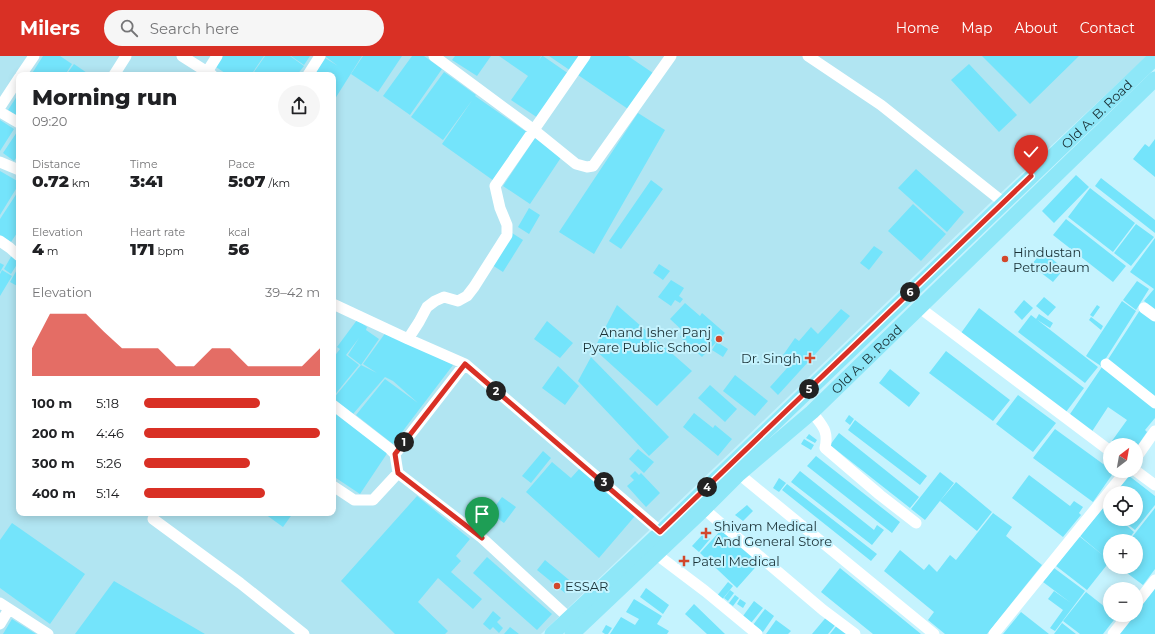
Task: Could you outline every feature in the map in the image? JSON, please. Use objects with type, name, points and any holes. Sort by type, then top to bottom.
[{"type":"main road","name":"Old A. B. Road","points":[[552,634],[1155,58]]},
{"type":"main road","name":"Old A. B. Road","points":[[572,634],[739,474],[812,412],[1155,79]]},
{"type":"street","points":[[23,72],[34,56]]},
{"type":"street","points":[[116,72],[126,56]]},
{"type":"street","points":[[182,56],[205,72]]},
{"type":"street","points":[[209,72],[217,56]]},
{"type":"street","points":[[310,72],[320,56]]},
{"type":"street","points":[[434,56],[534,130],[576,164],[587,167],[593,166],[671,56]]},
{"type":"street","points":[[408,339],[427,307],[435,301],[444,297],[458,301],[467,296],[500,247],[507,235],[507,225],[500,208],[496,186],[585,56]]},
{"type":"street","points":[[808,56],[881,105],[1003,202]]},
{"type":"street","points":[[0,107],[16,83]]},
{"type":"street","points":[[0,112],[16,121]]},
{"type":"street","points":[[0,162],[16,169]]},
{"type":"street","points":[[0,241],[16,253]]},
{"type":"street","points":[[336,305],[465,364],[660,532]]},
{"type":"street","points":[[920,308],[1103,446]]},
{"type":"street","points":[[1144,308],[1155,316]]},
{"type":"street","points":[[395,454],[465,364]]},
{"type":"street","points":[[1106,364],[1155,403]]},
{"type":"street","points":[[336,407],[395,454],[398,473],[482,538],[569,618]]},
{"type":"street","points":[[812,412],[826,430],[827,437],[825,448],[880,495],[916,523]]},
{"type":"street","points":[[1143,448],[1155,431]]},
{"type":"street","points":[[336,488],[354,500],[373,500],[398,473]]},
{"type":"street","points":[[739,474],[934,634]]},
{"type":"street","points":[[1143,476],[1155,485]]},
{"type":"street","points":[[994,634],[1120,478]]},
{"type":"street","points":[[704,509],[823,610],[855,634]]},
{"type":"street","points":[[152,519],[240,584],[304,634]]},
{"type":"street","points":[[656,554],[705,591],[757,634]]},
{"type":"street","points":[[1143,595],[1155,580]]},
{"type":"street","points":[[0,624],[4,606],[48,634]]},
{"type":"street","points":[[1113,634],[1122,622]]},
{"type":"shaded area","points":[[0,56],[1147,56],[989,204],[541,634],[0,634]]},
{"type":"building","points":[[43,56],[60,56],[72,64],[67,72],[33,72]]},
{"type":"building","points":[[223,56],[264,56],[253,72],[224,72],[216,67]]},
{"type":"building","points":[[265,56],[290,56],[304,66],[299,72],[254,72]]},
{"type":"building","points":[[291,56],[310,56],[304,65]]},
{"type":"building","points":[[362,56],[336,97],[336,72],[316,72],[325,58],[338,66],[326,57]]},
{"type":"building","points":[[363,56],[402,56],[378,92],[351,74]]},
{"type":"building","points":[[412,56],[424,56],[442,69],[410,115],[383,96]]},
{"type":"building","points":[[455,56],[491,56],[477,76],[452,60]]},
{"type":"building","points":[[499,56],[541,56],[539,60],[543,56],[569,74],[538,118],[511,100],[528,76]]},
{"type":"building","points":[[549,56],[581,56],[571,71]]},
{"type":"building","points":[[591,56],[628,56],[653,73],[628,109],[578,75]]},
{"type":"building","points":[[982,56],[1079,56],[1030,104]]},
{"type":"building","points":[[74,64],[86,72],[68,72]]},
{"type":"building","points":[[969,64],[1017,115],[999,132],[951,80]]},
{"type":"building","points":[[444,72],[476,95],[475,96],[528,133],[494,181],[442,144],[473,99],[443,140],[411,117]]},
{"type":"building","points":[[16,98],[16,115],[8,110]]},
{"type":"building","points":[[638,113],[665,130],[594,254],[559,232]]},
{"type":"building","points":[[0,120],[14,129],[0,151]]},
{"type":"building","points":[[16,134],[16,158],[14,161],[3,153]]},
{"type":"building","points":[[535,138],[562,156],[530,204],[503,186]]},
{"type":"building","points":[[1155,139],[1155,177],[1133,159],[1145,144],[1149,147]]},
{"type":"building","points":[[916,169],[964,212],[947,232],[898,188]]},
{"type":"building","points":[[0,171],[16,180],[16,189],[0,215]]},
{"type":"building","points":[[1076,175],[1089,187],[1054,223],[1042,211]]},
{"type":"building","points":[[1101,178],[1155,220],[1155,233],[1095,186]]},
{"type":"building","points":[[651,180],[663,189],[621,249],[609,241]]},
{"type":"building","points":[[1090,188],[1135,223],[1113,252],[1068,217]]},
{"type":"building","points":[[16,195],[16,234],[11,242],[0,235],[0,219]]},
{"type":"building","points":[[913,204],[946,234],[921,261],[888,231]]},
{"type":"building","points":[[529,208],[540,215],[529,234],[518,227]]},
{"type":"building","points":[[1066,219],[1126,266],[1113,282],[1053,235]]},
{"type":"building","points":[[1136,224],[1154,237],[1131,266],[1114,253]]},
{"type":"building","points":[[512,233],[523,240],[503,272],[492,265]]},
{"type":"building","points":[[1155,238],[1155,309],[1144,301],[1154,289],[1130,272]]},
{"type":"building","points":[[874,246],[883,252],[869,270],[860,263]]},
{"type":"building","points":[[1043,251],[1064,269],[1053,282],[1031,265]]},
{"type":"building","points":[[12,255],[16,258],[16,266],[11,274],[4,269]]},
{"type":"building","points":[[0,263],[4,265],[0,272]]},
{"type":"building","points":[[659,264],[670,271],[663,280],[653,273]]},
{"type":"building","points":[[2,270],[12,276],[0,296],[0,274]]},
{"type":"building","points":[[16,271],[16,285],[10,282]]},
{"type":"building","points":[[671,280],[684,288],[679,296],[683,299],[680,303],[675,300],[671,306],[658,297]]},
{"type":"building","points":[[1137,281],[1149,289],[1136,310],[1123,300]]},
{"type":"building","points":[[1044,297],[1056,307],[1048,316],[1036,306]]},
{"type":"building","points":[[1024,300],[1033,308],[1022,320],[1014,312]]},
{"type":"building","points":[[1122,301],[1136,311],[1101,366],[1086,356]]},
{"type":"building","points":[[685,303],[700,316],[702,313],[725,333],[702,357],[680,337],[684,332],[670,319]]},
{"type":"building","points":[[617,305],[692,371],[657,406],[594,349]]},
{"type":"building","points":[[1097,305],[1100,307],[1093,317],[1090,315]]},
{"type":"building","points":[[979,308],[1084,388],[1066,412],[961,333]]},
{"type":"building","points":[[841,309],[850,316],[778,395],[770,387],[788,367],[779,361],[795,338],[799,341],[811,327],[818,334]]},
{"type":"building","points":[[1140,310],[1155,321],[1155,396],[1107,361]]},
{"type":"building","points":[[1039,314],[1053,323],[1050,328],[1036,319]]},
{"type":"building","points":[[1031,315],[1098,367],[1085,383],[1018,332]]},
{"type":"building","points":[[1091,317],[1103,326],[1101,330],[1089,320]]},
{"type":"building","points":[[357,320],[367,327],[366,330],[379,339],[361,365],[348,355],[359,338],[346,355],[359,365],[336,393],[336,354],[340,349],[337,347]]},
{"type":"building","points":[[547,321],[573,343],[560,358],[534,339]]},
{"type":"building","points":[[386,332],[453,365],[393,444],[356,415],[385,379],[418,403],[393,381],[385,377],[353,414],[336,401],[336,395],[361,365],[377,373],[363,364]]},
{"type":"building","points":[[717,342],[728,349],[723,357],[712,350]]},
{"type":"building","points":[[946,351],[1010,400],[993,421],[929,373]]},
{"type":"building","points":[[591,357],[669,437],[649,456],[578,381]]},
{"type":"building","points":[[1104,364],[1155,405],[1155,418],[1145,430],[1147,432],[1143,438],[1114,438],[1127,420],[1108,407],[1091,433],[1068,417]]},
{"type":"building","points":[[558,366],[579,386],[565,405],[542,388]]},
{"type":"building","points":[[890,369],[920,393],[909,407],[879,383]]},
{"type":"building","points":[[735,375],[768,401],[755,416],[723,391]]},
{"type":"building","points":[[710,385],[737,409],[725,422],[698,398]]},
{"type":"building","points":[[1018,395],[1056,423],[1033,452],[996,424]]},
{"type":"building","points":[[336,412],[388,452],[360,494],[336,478]]},
{"type":"building","points":[[694,413],[713,428],[715,425],[732,439],[718,456],[683,427]]},
{"type":"building","points":[[849,415],[854,419],[850,425],[845,421]]},
{"type":"building","points":[[855,420],[927,476],[920,485],[848,430]]},
{"type":"building","points":[[1055,429],[1103,464],[1103,478],[1110,478],[1093,502],[1033,458]]},
{"type":"building","points":[[839,433],[919,497],[910,508],[830,445]]},
{"type":"building","points":[[809,434],[817,440],[815,443],[806,438]]},
{"type":"building","points":[[804,439],[814,445],[811,450],[801,444]]},
{"type":"building","points":[[638,449],[654,462],[644,473],[629,459]]},
{"type":"building","points":[[543,451],[551,458],[531,483],[522,476]]},
{"type":"building","points":[[816,456],[900,522],[892,533],[807,466]]},
{"type":"building","points":[[552,462],[571,478],[580,468],[635,516],[599,558],[526,492]]},
{"type":"building","points":[[635,471],[639,475],[641,473],[660,493],[646,507],[627,486],[634,480],[630,476]]},
{"type":"building","points":[[800,471],[874,530],[877,525],[884,530],[872,545],[791,482]]},
{"type":"building","points":[[940,472],[954,483],[925,520],[911,509]]},
{"type":"building","points":[[1029,475],[1070,506],[1074,501],[1083,507],[1079,513],[1081,515],[1063,537],[1012,498]]},
{"type":"building","points":[[779,478],[786,483],[779,492],[773,488]]},
{"type":"building","points":[[1126,478],[1132,478],[1142,486],[1119,486]]},
{"type":"building","points":[[956,482],[992,512],[977,531],[940,501]]},
{"type":"building","points":[[787,484],[877,554],[871,561],[782,490]]},
{"type":"building","points":[[1143,487],[1155,496],[1155,505],[1143,520]]},
{"type":"building","points":[[417,496],[470,539],[456,556],[461,561],[451,572],[482,599],[473,609],[438,578],[418,602],[448,631],[445,634],[395,634],[341,581]]},
{"type":"building","points":[[502,497],[516,507],[504,523],[490,513]]},
{"type":"building","points":[[747,505],[753,511],[743,521],[735,515]]},
{"type":"building","points":[[1103,508],[1103,526],[1127,526],[1134,532],[1132,534],[1103,534],[1103,555],[1080,536]]},
{"type":"building","points":[[1155,508],[1155,569],[1143,585],[1143,582],[1139,582],[1128,574],[1143,574],[1143,534],[1135,534],[1141,526],[1143,526],[1143,523]]},
{"type":"building","points":[[993,513],[1012,527],[1006,536],[1042,565],[987,634],[945,634],[928,620],[934,612],[884,571],[900,550],[924,570],[929,564],[937,572],[950,555],[956,560]]},
{"type":"building","points":[[268,516],[291,516],[283,527]]},
{"type":"building","points":[[12,523],[85,574],[50,624],[0,588],[0,540]]},
{"type":"building","points":[[1130,526],[1138,526],[1135,530]]},
{"type":"building","points":[[722,529],[761,561],[737,588],[700,553]]},
{"type":"building","points":[[704,533],[710,539],[699,552],[692,546]]},
{"type":"building","points":[[1079,536],[1103,555],[1103,570],[1087,590],[1056,566]]},
{"type":"building","points":[[487,557],[552,614],[537,630],[473,573]]},
{"type":"building","points":[[545,560],[574,584],[565,593],[537,570]]},
{"type":"building","points":[[840,568],[921,634],[873,634],[821,592]]},
{"type":"building","points":[[1054,568],[1085,591],[1055,631],[1050,628],[1063,610],[1048,599],[1054,591],[1071,603],[1043,582]]},
{"type":"building","points":[[114,581],[205,634],[75,634]]},
{"type":"building","points":[[728,582],[733,586],[721,601],[716,597]]},
{"type":"building","points":[[646,588],[669,605],[663,614],[640,597]]},
{"type":"building","points":[[1155,588],[1155,634],[1119,634],[1128,622],[1143,622],[1143,603]]},
{"type":"building","points":[[730,590],[734,593],[728,601],[724,598]]},
{"type":"building","points":[[1086,592],[1103,605],[1103,622],[1112,622],[1103,634],[1080,634],[1063,621]]},
{"type":"building","points":[[735,595],[739,598],[733,606],[729,603]]},
{"type":"building","points":[[634,599],[662,616],[657,624],[669,631],[667,634],[610,634],[621,617],[635,625],[639,619],[626,612]]},
{"type":"building","points":[[740,599],[746,603],[743,608],[737,604]]},
{"type":"building","points":[[754,601],[763,608],[751,623],[743,616]]},
{"type":"building","points":[[694,604],[725,634],[707,634],[685,614]]},
{"type":"building","points":[[765,609],[774,616],[763,632],[753,625]]},
{"type":"building","points":[[493,611],[501,618],[497,622],[503,628],[499,633],[493,627],[490,630],[483,624]]},
{"type":"building","points":[[1021,612],[1049,634],[1003,634]]},
{"type":"building","points":[[828,615],[837,623],[828,634],[812,634]]},
{"type":"building","points":[[12,619],[36,634],[3,634]]},
{"type":"building","points":[[776,620],[791,631],[788,634],[766,634]]},
{"type":"building","points":[[1062,623],[1076,634],[1054,634]]},
{"type":"building","points":[[838,624],[850,634],[830,634]]},
{"type":"building","points":[[606,625],[612,628],[608,634],[602,632]]},
{"type":"building","points":[[510,627],[519,634],[504,634]]},
{"type":"place","name":"Hindustan Petroleaum","points":[[1005,259]]},
{"type":"place","name":"Anand Isher Panj Pyare Public School","points":[[719,339]]},
{"type":"place","name":"Dr. Singh","points":[[810,358]]},
{"type":"place","name":"Shivam Medical And General Store","points":[[706,533]]},
{"type":"place","name":"Patel Medical","points":[[684,561]]},
{"type":"place","name":"ESSAR","points":[[557,586]]},
{"type":"route","points":[[482,538],[398,473],[395,454],[465,364],[660,532],[1031,176]]}]
